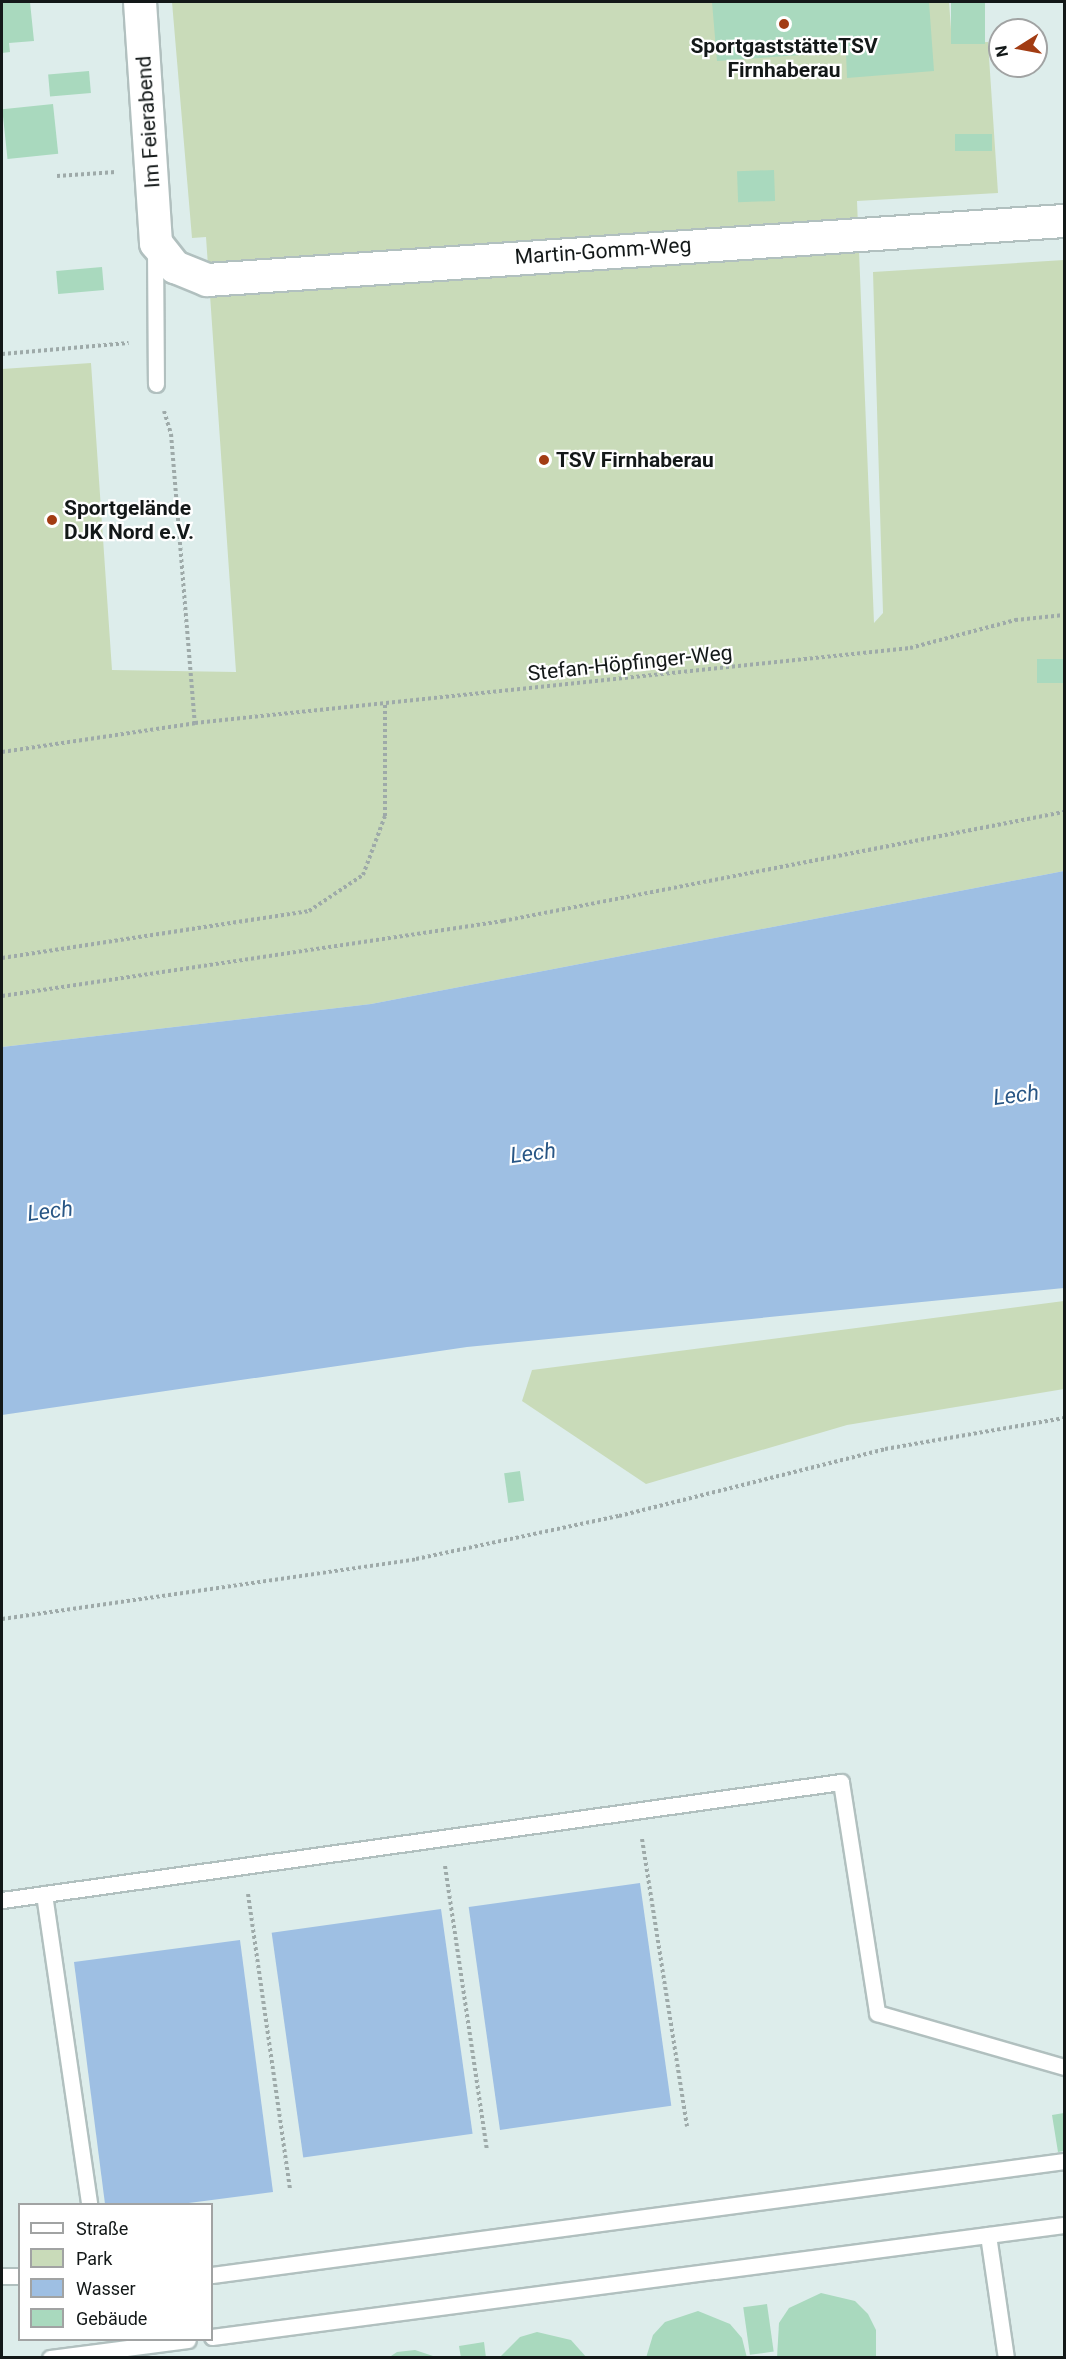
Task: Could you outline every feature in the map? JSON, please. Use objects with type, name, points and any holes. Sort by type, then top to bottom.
[{"type":"street","name":"Im Feierabend","points":[[140,2],[156,243]]},
{"type":"street","name":"Martin-Gomm-Weg","points":[[156,243],[175,267],[207,280],[1065,221]]},
{"type":"lane","points":[[156,243],[154,341],[156,384]]},
{"type":"lane","points":[[2,1900],[841,1782],[877,2013],[1065,2067]]},
{"type":"lane","points":[[44,1894],[89,2203]]},
{"type":"lane","points":[[213,2276],[1065,2161]]},
{"type":"lane","points":[[213,2337],[1065,2225]]},
{"type":"lane","points":[[988,2235],[1005,2357]]},
{"type":"lane","points":[[2,2276],[18,2276]]},
{"type":"lane","points":[[50,2358],[181,2341]]},
{"type":"path","points":[[57,176],[152,170]]},
{"type":"path","points":[[2,354],[154,341]]},
{"type":"path","points":[[156,384],[171,434],[195,723]]},
{"type":"path","name":"Stefan-Höpfinger-Weg","points":[[2,752],[195,723],[910,648],[1016,621],[1065,615]]},
{"type":"path","points":[[2,958],[309,911],[363,875],[385,816],[385,704]]},
{"type":"path","points":[[2,996],[504,921],[1065,812]]},
{"type":"path","points":[[2,1619],[416,1559],[619,1516],[885,1449],[1065,1418]]},
{"type":"path","points":[[637,1811],[687,2126]]},
{"type":"path","points":[[441,1838],[487,2150]]},
{"type":"path","points":[[244,1866],[290,2190]]},
{"type":"green space","points":[[172,2],[949,2],[952,43],[988,42],[988,78],[990,78],[998,193],[857,201],[874,623],[883,613],[873,272],[1064,260],[1064,871],[371,1004],[2,1047],[2,369],[91,363],[112,670],[236,672],[206,237],[192,238]]},
{"type":"green space","points":[[1064,1301],[1064,1389],[847,1425],[646,1484],[522,1401],[532,1370]]},
{"type":"water","name":"Lech","points":[[1064,871],[1064,1288],[467,1347],[2,1415],[2,1047],[371,1004]]},
{"type":"water","points":[[640,1883],[671,2106],[500,2130],[469,1907]]},
{"type":"water","points":[[441,1909],[473,2134],[303,2158],[272,1933]]},
{"type":"water","points":[[240,1940],[273,2192],[189,2203],[105,2203],[74,1962]]},
{"type":"building","points":[[2,2],[30,2],[34,41],[9,43],[10,52],[2,53]]},
{"type":"building","points":[[712,2],[929,2],[934,71],[847,78],[846,52],[717,61]]},
{"type":"building","points":[[951,2],[985,2],[985,44],[951,44]]},
{"type":"building","points":[[89,71],[91,93],[50,96],[48,75]]},
{"type":"building","points":[[53,104],[58,154],[8,159],[2,109]]},
{"type":"building","points":[[955,134],[992,134],[992,151],[955,151]]},
{"type":"building","points":[[774,170],[775,201],[738,202],[737,171]]},
{"type":"building","points":[[102,267],[104,290],[58,294],[56,271]]},
{"type":"building","points":[[1037,659],[1064,659],[1064,683],[1037,683]]},
{"type":"building","points":[[520,1471],[524,1501],[508,1503],[504,1473]]},
{"type":"building","points":[[1064,2113],[1064,2151],[1058,2152],[1052,2115]]},
{"type":"building","points":[[821,2293],[855,2301],[868,2314],[876,2330],[876,2358],[777,2358],[779,2323],[789,2308]]},
{"type":"building","points":[[767,2304],[774,2352],[750,2355],[743,2307]]},
{"type":"building","points":[[698,2311],[730,2324],[742,2338],[747,2358],[646,2358],[653,2335],[665,2322]]},
{"type":"building","points":[[537,2332],[571,2340],[587,2358],[499,2358],[520,2337]]},
{"type":"building","points":[[484,2342],[486,2358],[461,2358],[459,2346]]},
{"type":"building","points":[[415,2350],[439,2358],[388,2358],[397,2352]]},
{"type":"place","name":"SportgaststätteTSV Firnhaberau","points":[[784,24]]},
{"type":"place","name":"TSV Firnhaberau","points":[[544,460]]},
{"type":"place","name":"Sportgelände DJK Nord e.V.","points":[[52,520]]}]
